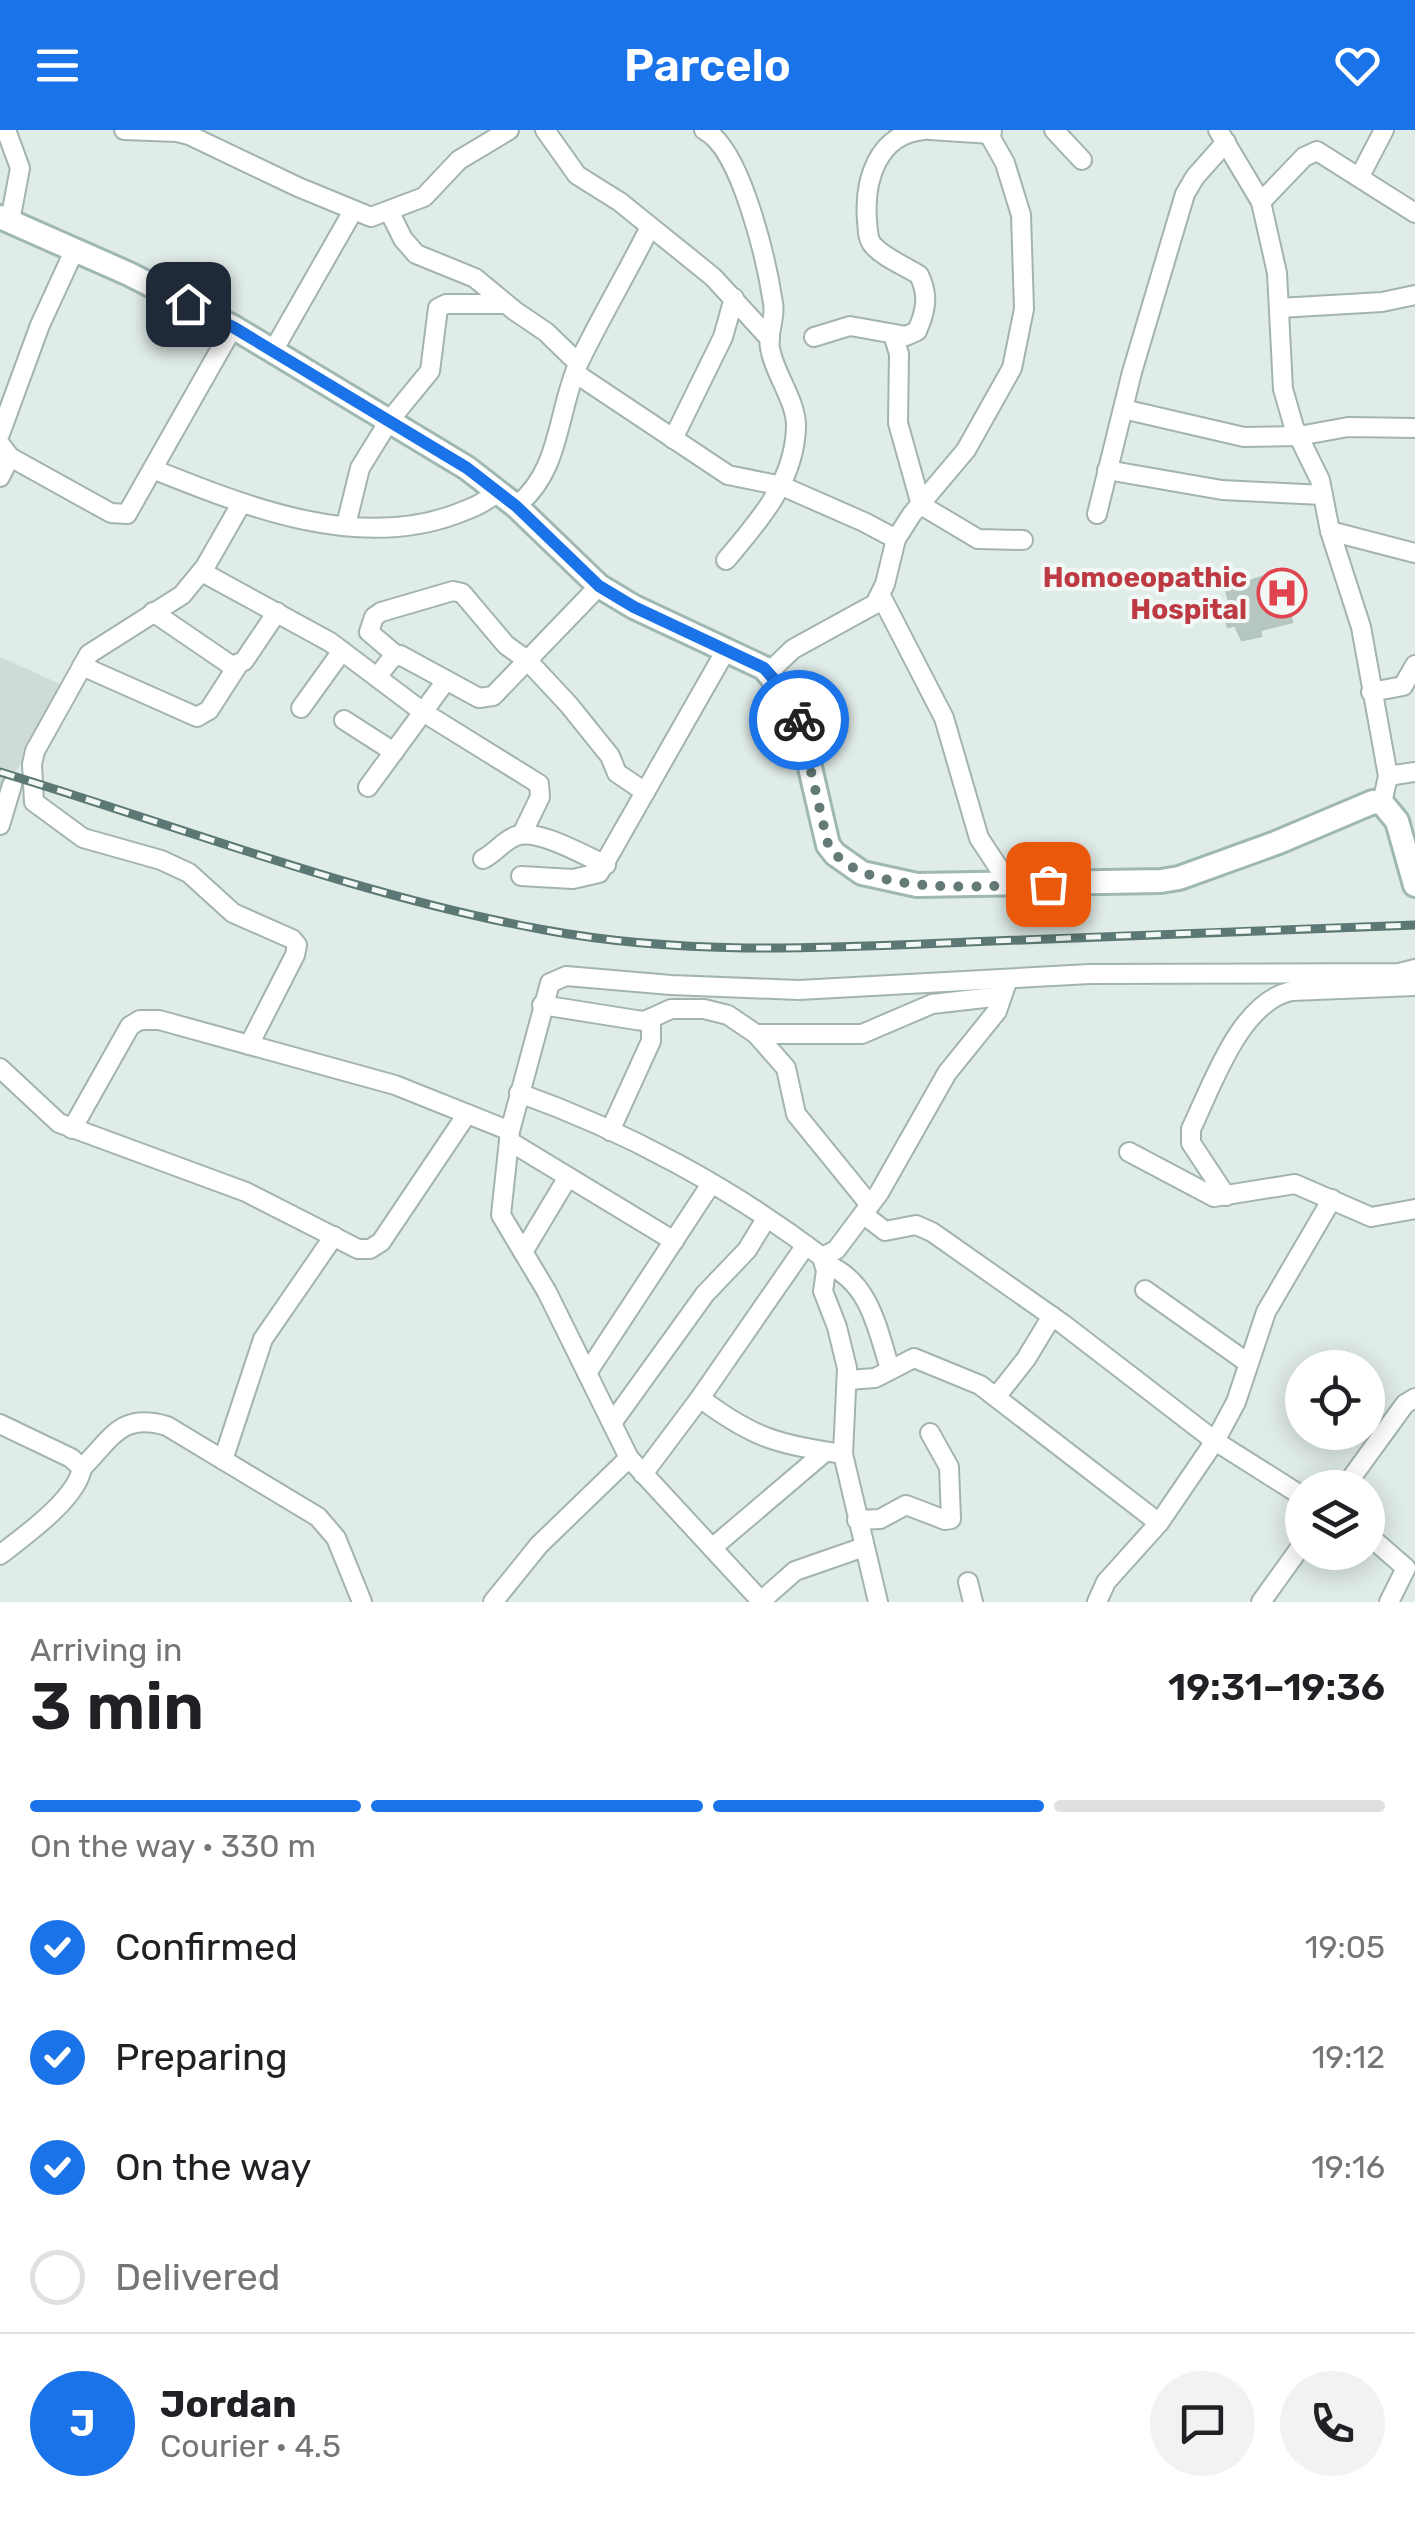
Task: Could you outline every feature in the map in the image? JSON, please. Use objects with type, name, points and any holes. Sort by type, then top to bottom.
[{"type":"street","points":[[6,130],[20,168],[5,219],[233,327],[467,468],[507,499],[599,586],[634,607],[770,672],[796,707],[828,844],[835,854],[862,873],[910,884],[1161,881],[1288,839],[1366,804],[1382,802]]},
{"type":"street","points":[[124,130],[195,134],[353,212],[371,217],[424,198],[459,160],[509,130]]},
{"type":"street","points":[[545,130],[577,174],[620,202],[713,277],[770,339]]},
{"type":"street","points":[[704,130],[716,137],[731,159],[752,216],[774,307],[770,350],[796,426],[782,486],[767,511],[726,560]]},
{"type":"street","points":[[770,672],[793,649],[862,613],[881,596],[896,539],[966,450],[1016,356],[1024,310],[1022,215],[1006,163],[991,132],[927,130],[903,135],[892,143],[868,177],[869,238],[874,246],[919,275],[924,290],[926,308],[917,331],[906,336],[850,326],[814,337]]},
{"type":"street","points":[[1054,130],[1082,160]]},
{"type":"street","points":[[1360,176],[1384,130]]},
{"type":"street","points":[[1097,514],[1185,194],[1222,136],[1261,202],[1277,272],[1283,389],[1298,436],[1316,470],[1330,531],[1361,628],[1388,776],[1382,802],[1402,834],[1415,885]]},
{"type":"street","points":[[1261,202],[1304,157],[1317,150],[1415,213]]},
{"type":"street","points":[[273,352],[353,212]]},
{"type":"street","points":[[390,213],[402,239],[416,254],[475,278],[546,332],[577,368],[728,475],[782,486],[896,539]]},
{"type":"street","points":[[155,470],[270,512],[379,530],[424,526],[486,502],[533,493],[551,458],[577,368],[650,229]]},
{"type":"street","points":[[0,434],[40,326],[75,249]]},
{"type":"street","points":[[1279,308],[1382,302],[1415,295]]},
{"type":"street","points":[[673,439],[723,337],[734,298]]},
{"type":"street","points":[[346,525],[360,468],[388,421],[430,371],[438,308],[446,304],[505,304]]},
{"type":"street","points":[[0,477],[5,451],[120,516],[134,508],[233,327]]},
{"type":"street","points":[[893,334],[898,354],[898,424],[921,505],[978,539],[1024,540]]},
{"type":"street","points":[[1123,409],[1232,436],[1298,436],[1335,428],[1415,428]]},
{"type":"street","points":[[1107,470],[1222,490],[1323,495]]},
{"type":"street","points":[[241,504],[202,572],[182,595],[96,648],[82,666],[33,757],[34,802],[74,834],[161,860],[189,873],[233,912],[292,939],[298,950],[250,1044]]},
{"type":"street","points":[[1330,531],[1415,552]]},
{"type":"street","points":[[202,572],[342,651],[423,712],[539,784],[540,797],[522,834]]},
{"type":"street","points":[[599,586],[527,660],[494,696],[488,698],[479,698],[445,682],[406,656],[396,655],[370,632],[374,617],[381,612],[454,591],[469,598],[506,645],[527,660],[582,720],[610,756],[617,773],[645,792]]},
{"type":"street","points":[[881,596],[944,718],[979,838],[1010,885]]},
{"type":"street","points":[[153,612],[225,662],[238,665]]},
{"type":"street","points":[[82,666],[197,717],[210,710],[277,612]]},
{"type":"street","points":[[521,876],[591,877],[606,865],[726,650]]},
{"type":"street","points":[[301,708],[342,651]]},
{"type":"street","points":[[377,678],[396,655]]},
{"type":"street","points":[[1371,692],[1403,686],[1415,665]]},
{"type":"street","points":[[368,787],[445,682]]},
{"type":"street","points":[[344,720],[394,752]]},
{"type":"street","points":[[1388,776],[1415,772]]},
{"type":"street","points":[[0,825],[6,784],[34,791]]},
{"type":"street","points":[[483,859],[522,834],[545,838],[606,865]]},
{"type":"street","points":[[756,1034],[862,1034],[932,1004],[1090,974],[1399,973],[1415,968]]},
{"type":"street","points":[[864,1547],[795,1571],[762,1601],[629,1458],[547,1292],[501,1215],[509,1136],[519,1093],[550,982],[566,976],[671,986],[799,990],[1005,988]]},
{"type":"street","points":[[1226,1196],[1191,1143],[1191,1129],[1232,1044],[1262,1007],[1271,998],[1292,990],[1415,986]]},
{"type":"street","points":[[878,1602],[857,1520],[834,1453],[848,1380],[842,1341],[823,1291],[824,1261],[866,1210],[947,1073],[991,1020],[1005,988]]},
{"type":"street","points":[[542,1005],[636,1020],[671,1009],[716,1010],[756,1034],[786,1068],[796,1114],[885,1231],[916,1226],[932,1232],[1052,1316],[1215,1441],[1285,1485]]},
{"type":"street","points":[[610,1131],[651,1041],[651,1018]]},
{"type":"street","points":[[72,1128],[130,1026],[140,1020],[159,1020],[396,1085],[467,1114],[509,1136],[674,1242]]},
{"type":"street","points":[[0,1068],[48,1115],[72,1128],[246,1192],[358,1249],[370,1249],[381,1242],[467,1114]]},
{"type":"street","points":[[519,1093],[570,1111],[711,1184],[806,1245],[852,1280],[871,1308],[890,1369]]},
{"type":"street","points":[[1129,1152],[1205,1194],[1226,1196],[1295,1184],[1372,1218],[1415,1209]]},
{"type":"street","points":[[523,1252],[568,1177]]},
{"type":"street","points":[[587,1373],[711,1184]]},
{"type":"street","points":[[1097,1602],[1106,1582],[1159,1522],[1215,1441],[1236,1402],[1266,1312],[1332,1199]]},
{"type":"street","points":[[612,1423],[705,1294],[747,1250],[766,1219]]},
{"type":"street","points":[[223,1460],[263,1339],[334,1236]]},
{"type":"street","points":[[643,1474],[806,1245]]},
{"type":"street","points":[[1145,1290],[1248,1363]]},
{"type":"street","points":[[996,1397],[1052,1316]]},
{"type":"street","points":[[848,1380],[870,1379],[909,1358],[973,1380],[1159,1522]]},
{"type":"street","points":[[700,1398],[729,1420],[765,1438],[790,1447],[834,1453]]},
{"type":"street","points":[[1357,1470],[1405,1404],[1415,1398]]},
{"type":"street","points":[[0,1555],[37,1529],[79,1478],[82,1468],[133,1420],[147,1420],[166,1426],[328,1526],[362,1602]]},
{"type":"street","points":[[0,1424],[70,1458],[82,1468]]},
{"type":"street","points":[[857,1520],[880,1519],[906,1504],[951,1519],[949,1467],[930,1433]]},
{"type":"street","points":[[712,1548],[834,1453]]},
{"type":"street","points":[[494,1602],[540,1544],[629,1458]]},
{"type":"street","points":[[1385,1550],[1406,1568],[1389,1602]]},
{"type":"street","points":[[1271,1599],[1288,1570]]},
{"type":"street","points":[[968,1582],[973,1602]]},
{"type":"shaded area","points":[[0,657],[67,687],[0,797]]},
{"type":"building","points":[[1280,571],[1292,622],[1260,630],[1261,636],[1242,640],[1235,625],[1228,627],[1223,611],[1231,609],[1226,589]]},
{"type":"railway","points":[[0,772],[407,899],[545,930],[650,944],[809,948],[1415,925]]},
{"type":"way so far","points":[[799,720],[828,844],[858,871],[918,885],[1048,884]]},
{"type":"place","name":"Homoeopathic Hospital","points":[[1282,593]]},
{"type":"route","points":[[188,304],[467,468],[516,506],[599,586],[634,607],[770,672],[794,702],[799,720]]}]
